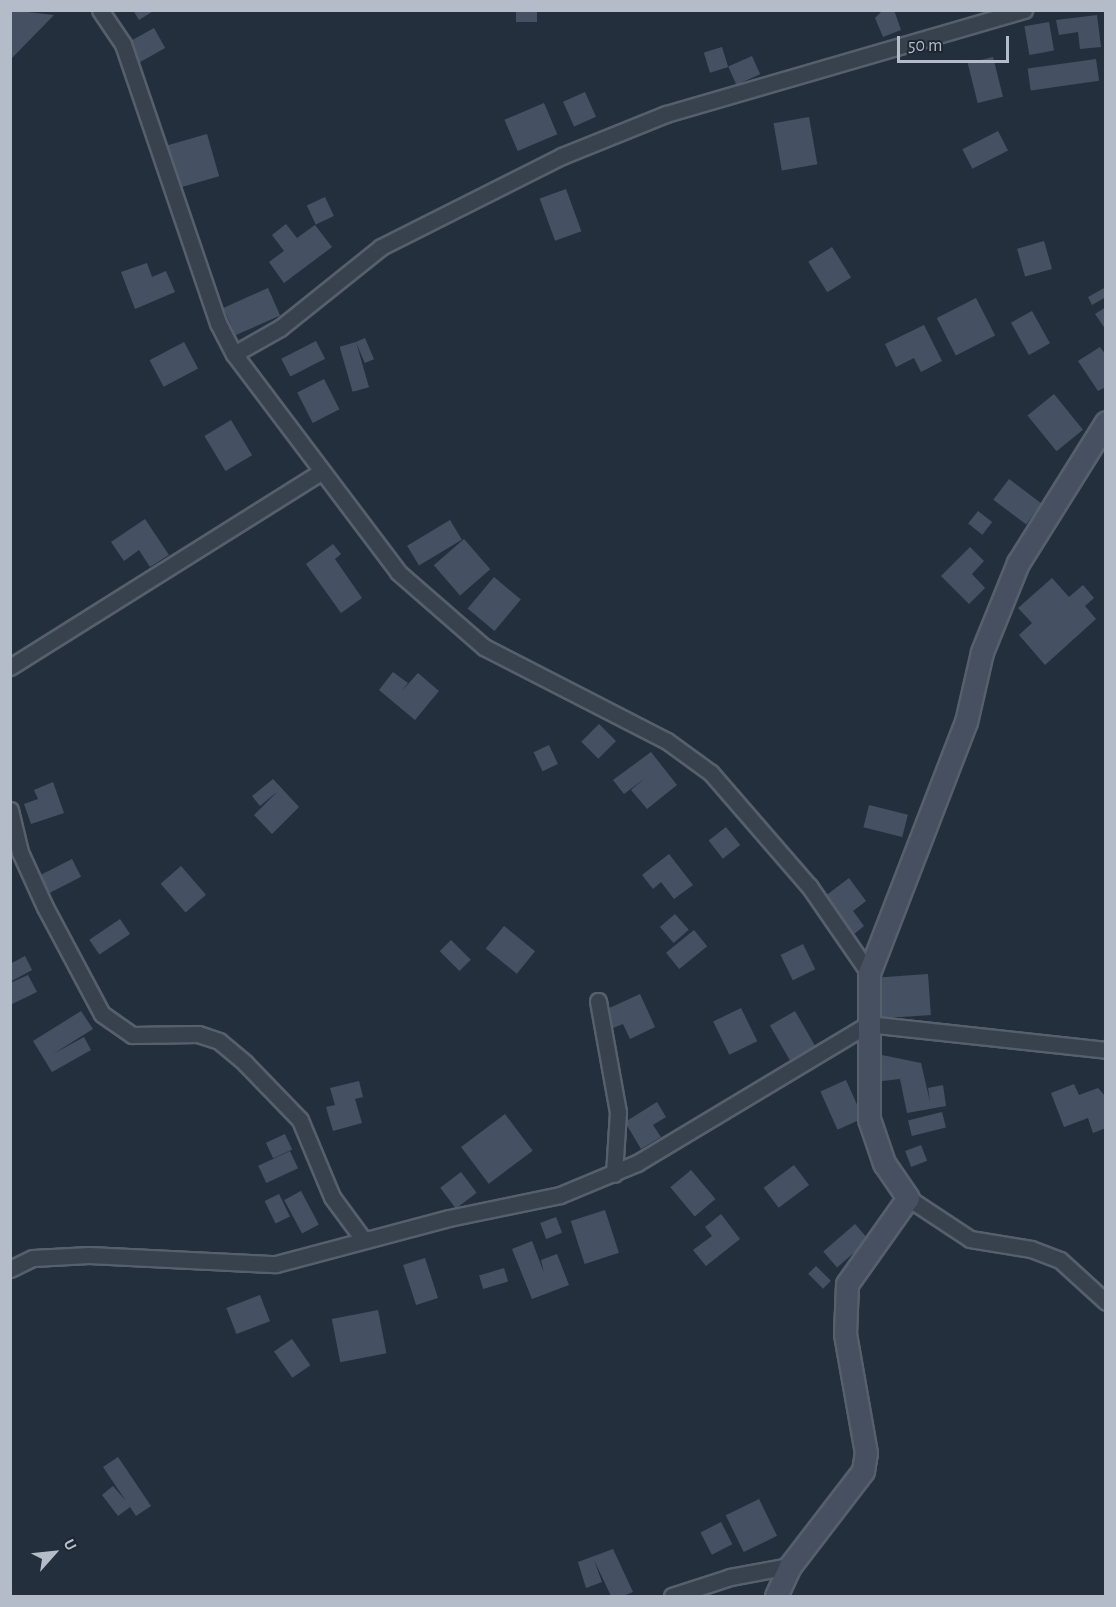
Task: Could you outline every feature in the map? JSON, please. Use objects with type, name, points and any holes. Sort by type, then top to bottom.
[{"type":"street","points":[[100,10],[123,44],[192,261],[234,354],[398,572],[484,647],[667,741],[711,773],[809,886],[869,973]]},
{"type":"street","points":[[234,354],[280,328],[381,247],[571,152],[700,103],[1024,10]]},
{"type":"street","points":[[1106,422],[1018,563],[982,652],[966,722],[869,973],[868,1024],[869,1119],[884,1163],[908,1198],[970,1239],[1031,1249],[1060,1260],[1106,1302]]},
{"type":"street","points":[[10,667],[322,471]]},
{"type":"street","points":[[10,810],[20,852],[45,907],[102,1014],[132,1035],[198,1034],[219,1041],[245,1063],[300,1120],[332,1197],[363,1239]]},
{"type":"street","points":[[598,1002],[618,1112],[614,1174]]},
{"type":"street","points":[[10,1269],[33,1258],[89,1255],[276,1264],[363,1239],[560,1195],[614,1174],[868,1024],[1106,1050]]},
{"type":"street","points":[[776,1596],[790,1566],[863,1471],[866,1453],[846,1334],[847,1284],[908,1198]]},
{"type":"street","points":[[672,1596],[730,1577],[790,1566]]},
{"type":"building","points":[[10,10],[54,15],[10,60]]},
{"type":"building","points":[[133,10],[155,10],[139,20]]},
{"type":"building","points":[[516,10],[537,10],[537,22],[516,22]]},
{"type":"building","points":[[883,10],[894,10],[901,30],[883,37],[875,18]]},
{"type":"building","points":[[1097,15],[1101,47],[1080,49],[1078,32],[1059,35],[1056,20]]},
{"type":"building","points":[[1049,22],[1054,51],[1029,55],[1024,26]]},
{"type":"building","points":[[154,28],[165,48],[137,64],[126,44]]},
{"type":"building","points":[[722,47],[728,67],[710,73],[704,53]]},
{"type":"building","points":[[752,56],[760,74],[736,85],[728,67]]},
{"type":"building","points":[[993,57],[1003,97],[978,103],[968,63]]},
{"type":"building","points":[[1096,59],[1099,81],[1031,90],[1028,69]]},
{"type":"building","points":[[585,92],[596,117],[574,126],[563,102]]},
{"type":"building","points":[[544,103],[557,134],[518,151],[504,120]]},
{"type":"building","points":[[809,117],[817,164],[782,171],[774,123]]},
{"type":"building","points":[[998,131],[1008,151],[972,169],[962,149]]},
{"type":"building","points":[[207,134],[219,176],[173,190],[161,147]]},
{"type":"building","points":[[566,189],[581,231],[555,241],[540,199]]},
{"type":"building","points":[[325,197],[334,216],[316,224],[307,205]]},
{"type":"building","points":[[286,224],[297,238],[315,225],[332,247],[284,283],[269,262],[284,251],[272,235]]},
{"type":"building","points":[[1044,241],[1052,269],[1025,277],[1017,249]]},
{"type":"building","points":[[832,247],[851,278],[827,292],[808,262]]},
{"type":"building","points":[[147,263],[152,277],[166,271],[175,292],[135,309],[121,272]]},
{"type":"building","points":[[1106,287],[1106,297],[1092,305],[1088,297]]},
{"type":"building","points":[[268,288],[280,315],[235,335],[223,308]]},
{"type":"building","points":[[976,298],[995,335],[956,355],[937,318]]},
{"type":"building","points":[[1106,307],[1106,330],[1095,314]]},
{"type":"building","points":[[1032,311],[1050,343],[1029,355],[1011,323]]},
{"type":"building","points":[[924,325],[942,361],[921,372],[914,358],[896,367],[885,344]]},
{"type":"building","points":[[365,338],[374,359],[365,363],[356,342]]},
{"type":"building","points":[[316,341],[325,359],[290,377],[281,359]]},
{"type":"building","points":[[184,342],[198,368],[164,387],[150,360]]},
{"type":"building","points":[[356,342],[369,387],[353,392],[340,347]]},
{"type":"building","points":[[1100,347],[1106,355],[1106,387],[1098,391],[1078,361]]},
{"type":"building","points":[[324,379],[339,409],[313,423],[297,393]]},
{"type":"building","points":[[1054,394],[1083,430],[1057,451],[1028,415]]},
{"type":"building","points":[[231,420],[252,455],[226,471],[204,436]]},
{"type":"building","points":[[1009,479],[1042,504],[1026,524],[993,500]]},
{"type":"building","points":[[978,511],[992,522],[982,535],[968,524]]},
{"type":"building","points":[[145,519],[169,555],[150,567],[139,550],[124,561],[111,542]]},
{"type":"building","points":[[450,520],[462,540],[419,565],[407,546]]},
{"type":"building","points":[[464,539],[490,569],[460,595],[434,565]]},
{"type":"building","points":[[333,544],[341,554],[335,559],[362,598],[341,613],[306,564]]},
{"type":"building","points":[[970,547],[984,561],[972,574],[985,588],[969,604],[941,576]]},
{"type":"building","points":[[494,577],[521,599],[494,631],[468,608]]},
{"type":"building","points":[[1052,578],[1069,597],[1083,585],[1094,598],[1085,606],[1096,619],[1045,665],[1019,635],[1032,623],[1018,608]]},
{"type":"building","points":[[393,672],[408,683],[401,692],[418,673],[439,691],[415,720],[379,690]]},
{"type":"building","points":[[599,724],[616,741],[598,759],[581,742]]},
{"type":"building","points":[[549,745],[558,764],[542,771],[534,752]]},
{"type":"building","points":[[651,752],[677,785],[647,809],[631,790],[645,778],[624,794],[613,780]]},
{"type":"building","points":[[273,779],[299,807],[272,834],[254,815],[278,791],[260,806],[252,796]]},
{"type":"building","points":[[53,782],[64,813],[31,824],[24,804],[38,799],[34,790]]},
{"type":"building","points":[[869,805],[908,815],[902,837],[863,827]]},
{"type":"building","points":[[726,827],[740,845],[723,859],[709,841]]},
{"type":"building","points":[[669,854],[693,885],[674,899],[661,882],[653,889],[642,875]]},
{"type":"building","points":[[72,859],[81,877],[45,895],[35,878]]},
{"type":"building","points":[[181,866],[206,895],[186,912],[161,884]]},
{"type":"building","points":[[849,878],[866,901],[853,911],[864,926],[853,935],[824,897]]},
{"type":"building","points":[[675,914],[689,930],[674,943],[660,927]]},
{"type":"building","points":[[120,919],[130,934],[99,955],[89,940]]},
{"type":"building","points":[[504,926],[535,951],[517,974],[486,949]]},
{"type":"building","points":[[694,930],[707,946],[679,969],[666,953]]},
{"type":"building","points":[[451,940],[471,960],[459,971],[440,951]]},
{"type":"building","points":[[803,944],[815,969],[793,980],[781,955]]},
{"type":"building","points":[[25,956],[32,970],[10,982],[10,964]]},
{"type":"building","points":[[928,974],[931,1015],[878,1019],[875,978]]},
{"type":"building","points":[[28,975],[37,992],[10,1005],[10,983]]},
{"type":"building","points":[[640,994],[655,1027],[630,1039],[623,1024],[613,1028],[605,1010]]},
{"type":"building","points":[[741,1008],[757,1041],[729,1055],[713,1022]]},
{"type":"building","points":[[81,1011],[93,1029],[53,1054],[84,1037],[91,1050],[52,1072],[33,1041]]},
{"type":"building","points":[[795,1011],[815,1046],[790,1060],[770,1026]]},
{"type":"building","points":[[882,1055],[921,1063],[930,1102],[928,1088],[943,1085],[946,1106],[907,1113],[900,1079],[882,1081]]},
{"type":"building","points":[[846,1080],[863,1118],[838,1130],[820,1091]]},
{"type":"building","points":[[359,1081],[363,1097],[355,1099],[362,1123],[333,1131],[326,1107],[335,1105],[330,1088]]},
{"type":"building","points":[[1074,1084],[1079,1095],[1098,1088],[1106,1097],[1106,1128],[1093,1133],[1088,1118],[1064,1127],[1051,1093]]},
{"type":"building","points":[[657,1102],[666,1117],[653,1125],[661,1137],[641,1149],[625,1122]]},
{"type":"building","points":[[942,1112],[946,1128],[912,1136],[908,1120]]},
{"type":"building","points":[[505,1114],[533,1151],[489,1184],[461,1147]]},
{"type":"building","points":[[285,1134],[292,1149],[273,1158],[266,1143]]},
{"type":"building","points":[[921,1145],[927,1161],[911,1167],[905,1151]]},
{"type":"building","points":[[290,1151],[298,1168],[266,1183],[258,1166]]},
{"type":"building","points":[[794,1165],[809,1185],[779,1208],[764,1188]]},
{"type":"building","points":[[691,1170],[715,1199],[695,1216],[670,1187]]},
{"type":"building","points":[[461,1172],[477,1193],[456,1208],[440,1188]]},
{"type":"building","points":[[301,1191],[319,1225],[302,1233],[284,1200]]},
{"type":"building","points":[[279,1194],[290,1216],[276,1223],[265,1201]]},
{"type":"building","points":[[605,1210],[619,1253],[585,1264],[571,1221]]},
{"type":"building","points":[[721,1214],[740,1239],[706,1266],[693,1250],[712,1236],[705,1227]]},
{"type":"building","points":[[556,1217],[562,1233],[546,1239],[540,1223]]},
{"type":"building","points":[[855,1224],[869,1240],[837,1267],[823,1252]]},
{"type":"building","points":[[532,1241],[544,1273],[541,1260],[557,1254],[569,1285],[532,1299],[512,1249]]},
{"type":"building","points":[[425,1258],[438,1298],[416,1305],[403,1265]]},
{"type":"building","points":[[816,1266],[831,1281],[823,1289],[808,1274]]},
{"type":"building","points":[[504,1268],[508,1281],[483,1289],[479,1276]]},
{"type":"building","points":[[260,1295],[270,1321],[236,1334],[226,1308]]},
{"type":"building","points":[[378,1310],[386,1353],[340,1362],[332,1319]]},
{"type":"building","points":[[292,1339],[310,1365],[292,1378],[274,1352]]},
{"type":"building","points":[[118,1457],[151,1506],[136,1516],[130,1507],[118,1516],[102,1495],[113,1486],[126,1501],[103,1467]]},
{"type":"building","points":[[759,1499],[777,1536],[744,1552],[726,1515]]},
{"type":"building","points":[[721,1522],[732,1544],[712,1555],[701,1532]]},
{"type":"building","points":[[613,1549],[633,1592],[623,1596],[611,1596],[594,1560],[602,1582],[586,1588],[578,1562]]}]
